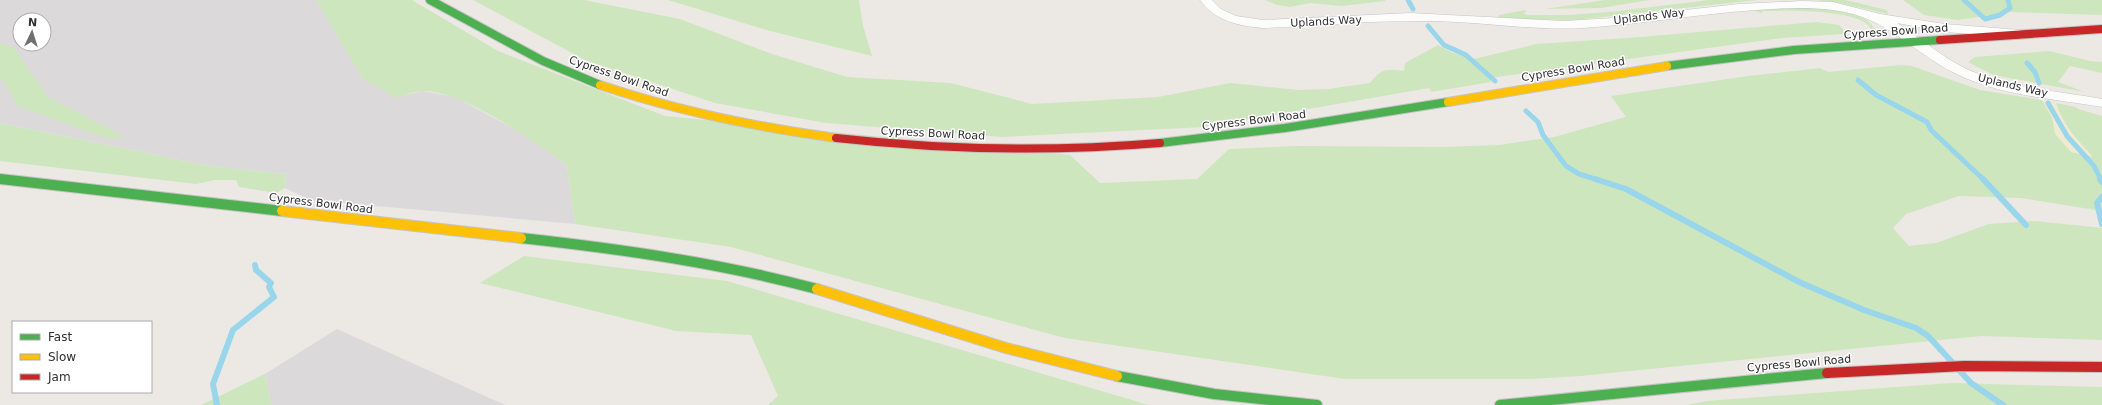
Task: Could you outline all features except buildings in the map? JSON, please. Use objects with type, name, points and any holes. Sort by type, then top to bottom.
[{"type":"street","name":"Cypress Bowl Road","points":[[430,0],[544,61],[623,92],[672,107],[771,129],[831,137],[904,144],[1018,150],[1146,144],[1270,130],[1700,61],[1792,50],[2102,29]]},
{"type":"street","name":"Uplands Way","points":[[1206,0],[1215,10],[1225,16],[1250,23],[1263,24],[1419,17],[1514,24],[1584,24],[1723,7],[1779,3],[1832,6],[1877,17],[1956,68],[1975,76],[2001,84],[2102,103]]},
{"type":"street","points":[[1877,17],[1945,28],[2027,34]]},
{"type":"street","name":"Cypress Bowl Road","points":[[0,179],[172,197],[438,229],[543,239],[691,260],[796,284],[1045,359],[1103,374],[1161,386],[1224,396],[1317,405]]},
{"type":"street","name":"Cypress Bowl Road","points":[[1500,405],[1780,376],[1894,367],[2015,364],[2102,366]]},
{"type":"shaded area","points":[[0,0],[316,0],[363,79],[397,97],[423,91],[455,97],[524,134],[567,165],[575,224],[310,200],[285,188],[286,174],[209,166],[0,123]]},
{"type":"shaded area","points":[[337,329],[505,405],[271,405],[265,374]]},
{"type":"green space","points":[[316,0],[412,0],[498,51],[665,116],[1070,155],[1100,183],[1197,179],[1229,149],[1296,146],[1444,147],[1499,145],[1554,137],[1626,117],[1611,96],[1748,76],[1820,68],[1828,72],[1901,65],[1912,66],[1980,90],[2042,100],[2052,117],[2055,128],[2092,156],[2076,138],[2062,118],[2056,103],[2076,107],[2078,109],[2102,116],[2102,211],[2021,198],[1959,196],[1906,214],[1893,228],[1909,246],[1936,243],[1989,224],[2035,221],[2102,228],[2102,340],[1981,336],[1581,376],[1531,379],[1345,379],[1065,338],[731,247],[575,224],[567,165],[518,131],[498,119],[459,100],[441,93],[424,91],[414,92],[397,98],[363,79]]},
{"type":"green space","points":[[473,0],[584,0],[680,19],[769,53],[847,77],[951,83],[1032,104],[1158,97],[1230,83],[1298,90],[1328,89],[1370,83],[1381,72],[1388,70],[1404,71],[1405,63],[1438,45],[1453,53],[1474,59],[1537,44],[1816,22],[1839,25],[1843,29],[1843,34],[1781,38],[1489,78],[1491,82],[1431,92],[1429,88],[1205,127],[1002,137],[826,123],[715,103],[585,60]]},
{"type":"green space","points":[[668,0],[859,0],[863,26],[872,56],[770,31]]},
{"type":"green space","points":[[1265,0],[1385,1],[1342,6],[1310,3],[1290,7],[1277,5]]},
{"type":"green space","points":[[1605,0],[1650,0],[1601,8],[1545,9]]},
{"type":"green space","points":[[1710,0],[1757,0],[1575,20],[1496,19],[1499,15],[1525,10],[1526,12],[1523,13],[1527,15],[1569,15],[1609,12]]},
{"type":"green space","points":[[1814,0],[1845,0],[1887,10],[1888,14],[1840,3]]},
{"type":"green space","points":[[1903,0],[2102,0],[2102,15],[2011,12],[1958,20],[1924,15]]},
{"type":"green space","points":[[1772,7],[1827,9],[1856,15],[1867,21],[1874,28],[1874,31],[1872,31],[1866,24],[1855,18],[1840,15],[1805,11],[1763,11],[1761,13],[1750,9]]},
{"type":"green space","points":[[0,43],[12,47],[12,52],[17,52],[48,97],[126,137],[105,138],[18,106],[0,76]]},
{"type":"green space","points":[[2049,51],[2090,61],[2102,62],[2102,73],[2070,66],[2058,82],[2085,92],[1993,75],[1968,62],[1975,57]]},
{"type":"green space","points":[[0,123],[209,166],[286,174],[285,188],[276,193],[239,187],[236,180],[214,180],[196,184],[0,161]]},
{"type":"green space","points":[[524,256],[727,281],[1149,405],[768,405],[778,396],[751,335],[676,331],[480,283]]},
{"type":"green space","points":[[265,374],[271,405],[201,405]]},
{"type":"green space","points":[[1951,383],[2102,387],[2102,405],[1687,405],[1707,401]]},
{"type":"sand","points":[[2042,100],[2056,103],[2062,118],[2076,138],[2093,157],[2071,152],[2055,134],[2052,117]]},
{"type":"waterway","points":[[1408,0],[1413,9]]},
{"type":"waterway","points":[[1964,0],[1985,19],[2000,15],[2010,8],[2008,0]]},
{"type":"waterway","points":[[1428,26],[1444,45],[1466,55],[1495,81]]},
{"type":"waterway","points":[[2027,63],[2035,72],[2039,83]]},
{"type":"waterway","points":[[1858,80],[1876,95],[1927,122],[1931,130],[1983,179]]},
{"type":"waterway","points":[[2048,103],[2067,136],[2094,166],[2101,180]]},
{"type":"waterway","points":[[1526,111],[1538,122],[1543,135],[1566,166],[1579,174],[1598,180]]},
{"type":"waterway","points":[[1595,179],[1626,189],[1799,282],[1864,310],[1916,328],[1928,336],[1952,362]]},
{"type":"waterway","points":[[1983,179],[2026,225]]},
{"type":"waterway","points":[[2102,197],[2097,203],[2102,224]]},
{"type":"waterway","points":[[217,405],[213,384],[233,330],[274,297],[269,287],[271,283],[256,270],[255,265]]},
{"type":"waterway","points":[[1958,369],[1971,383],[2003,405]]},
{"type":"traffic: fast","points":[[430,0],[543,61],[600,85]]},
{"type":"traffic: fast","points":[[1667,66],[1794,50],[1940,40]]},
{"type":"traffic: fast","points":[[1160,143],[1285,128],[1448,102]]},
{"type":"traffic: fast","points":[[0,179],[282,211]]},
{"type":"traffic: fast","points":[[521,238],[707,263],[781,279],[817,289]]},
{"type":"traffic: fast","points":[[1500,405],[1827,373]]},
{"type":"traffic: fast","points":[[1117,376],[1214,394],[1317,405]]},
{"type":"traffic: slow","points":[[1448,102],[1667,66]]},
{"type":"traffic: slow","points":[[600,85],[658,104],[716,118],[836,138]]},
{"type":"traffic: slow","points":[[282,211],[521,238]]},
{"type":"traffic: slow","points":[[817,289],[1006,348],[1117,376]]},
{"type":"traffic: jam","points":[[1940,40],[2102,29]]},
{"type":"traffic: jam","points":[[836,138],[917,146],[998,150],[1079,149],[1160,143]]},
{"type":"traffic: jam","points":[[1827,373],[1896,368],[1964,366],[2033,365],[2102,367]]}]
